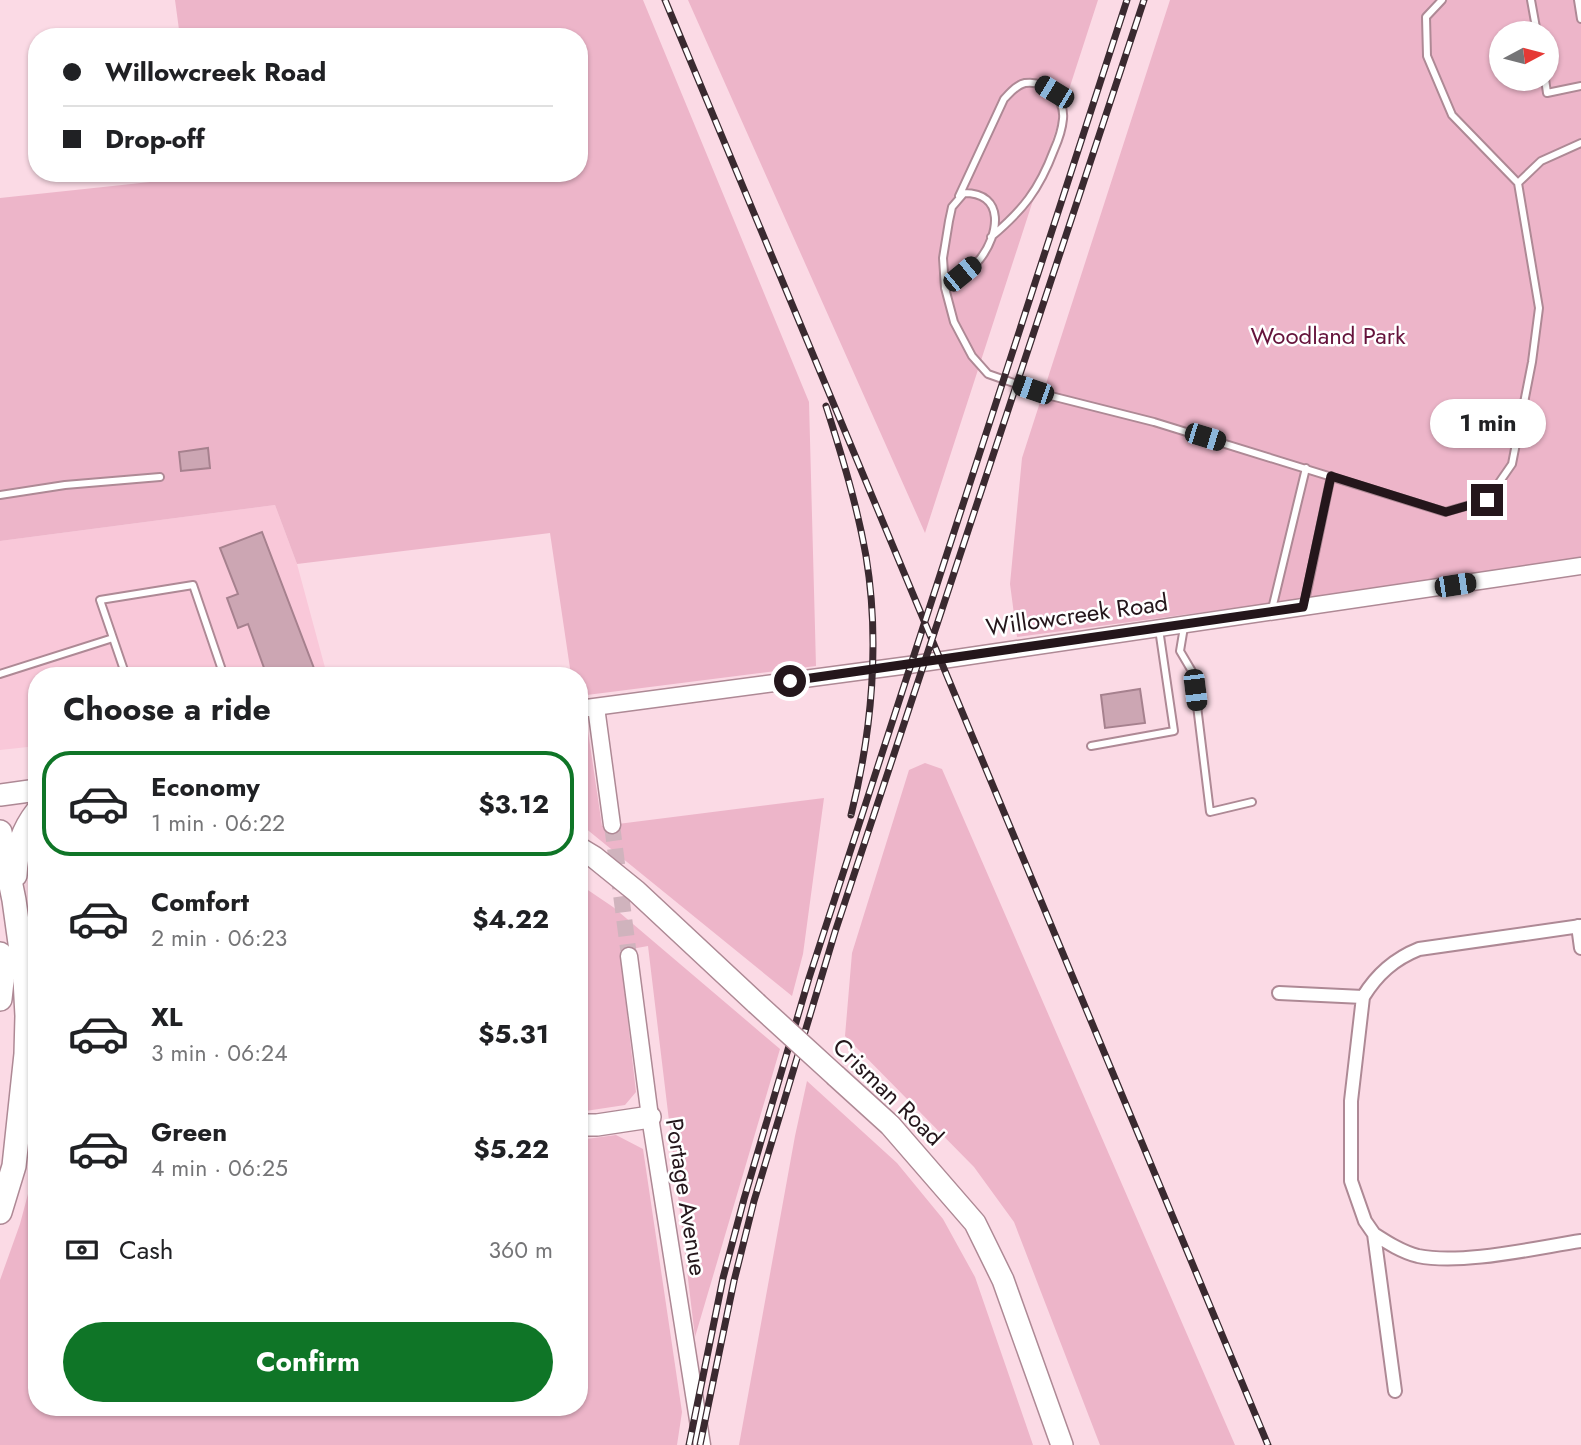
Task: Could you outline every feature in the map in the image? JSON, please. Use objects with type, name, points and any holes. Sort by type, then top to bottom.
[{"type":"highway","points":[[14,900],[15,857],[28,826]]},
{"type":"highway","points":[[0,832],[14,900],[26,1004],[26,1054],[14,1166],[0,1212]]},
{"type":"highway","points":[[0,954],[0,999]]},
{"type":"highway","points":[[0,1143],[20,1105]]},
{"type":"main road","points":[[0,795],[28,791]]},
{"type":"main road","name":"Crisman Road","points":[[588,853],[636,891],[890,1125],[975,1223],[1003,1280],[1062,1445]]},
{"type":"main road","points":[[588,1125],[650,1117]]},
{"type":"street","name":"Willowcreek Road","points":[[588,708],[1184,626],[1581,566]]},
{"type":"street","points":[[596,707],[612,825]]},
{"type":"street","points":[[1581,948],[1579,926],[1419,949],[1402,956],[1387,967],[1363,997],[1351,1101],[1350,1181],[1365,1221],[1374,1234],[1395,1248],[1416,1255],[1458,1259],[1581,1241]]},
{"type":"street","name":"Portage Avenue","points":[[629,956],[650,1117],[702,1445]]},
{"type":"street","points":[[1279,993],[1363,997]]},
{"type":"street","points":[[1374,1234],[1395,1391]]},
{"type":"lane","points":[[944,288],[979,259],[991,237],[995,218],[993,208],[987,198],[974,193],[964,193],[951,207],[945,246],[944,288],[954,322],[972,356],[988,374],[1051,396],[1154,422],[1446,512],[1487,500],[1512,464],[1532,362],[1539,308],[1518,183],[1452,115],[1427,56],[1426,17],[1442,0]]},
{"type":"lane","points":[[1531,0],[1535,21]]},
{"type":"lane","points":[[1578,0],[1581,19]]},
{"type":"lane","points":[[958,198],[1004,99],[1013,89],[1025,83],[1041,85],[1054,92],[1061,104],[1064,118],[1046,171],[1019,213],[991,237]]},
{"type":"lane","points":[[1559,91],[1581,86]]},
{"type":"lane","points":[[1518,183],[1541,161],[1581,143]]},
{"type":"lane","points":[[1271,612],[1306,468]]},
{"type":"lane","points":[[1303,607],[1331,476]]},
{"type":"lane","points":[[0,495],[65,485],[160,477]]},
{"type":"lane","points":[[123,667],[100,600],[193,585],[221,667]]},
{"type":"lane","points":[[1184,626],[1180,651],[1193,673],[1210,811],[1252,802]]},
{"type":"lane","points":[[1091,746],[1174,732],[1159,629]]},
{"type":"lane","points":[[0,674],[113,638]]},
{"type":"shaded area","points":[[275,505],[297,564],[325,667],[28,667],[28,747],[0,750],[0,541]]},
{"type":"green space","points":[[175,0],[643,0],[809,402],[816,666],[588,695],[588,667],[570,667],[550,533],[297,564],[275,505],[0,541],[0,198],[150,182],[588,182],[588,28],[179,28]]},
{"type":"green space","points":[[688,0],[1098,0],[925,533]]},
{"type":"green space","name":"Woodland Park","points":[[1170,0],[1581,0],[1581,562],[1017,637],[1010,584],[1022,458]]},
{"type":"green space","points":[[588,732],[602,826],[824,798],[803,954],[792,996],[588,830]]},
{"type":"green space","points":[[925,763],[942,769],[1235,1445],[1100,1445],[1014,1222],[974,1167],[845,1036],[852,953],[909,770]]},
{"type":"green space","points":[[588,890],[613,907],[780,1049],[695,1337],[648,946],[620,951],[636,1092],[625,1105],[588,1111]]},
{"type":"green space","points":[[807,1081],[897,1163],[943,1219],[975,1277],[1033,1445],[739,1445]]},
{"type":"green space","points":[[616,1135],[643,1149],[682,1412],[677,1445],[0,1445],[0,1280],[28,1194],[28,1416],[588,1416],[588,1139]]},
{"type":"building","points":[[208,448],[210,468],[181,471],[179,452]]},
{"type":"building","points":[[262,532],[313,667],[264,667],[248,624],[238,628],[227,598],[238,594],[220,548]]},
{"type":"building","points":[[1140,689],[1145,723],[1105,728],[1101,695]]},
{"type":"tunnel","points":[[612,825],[629,956]]},
{"type":"railway","points":[[665,0],[1268,1445]]},
{"type":"railway","points":[[689,1445],[723,1278],[809,978],[1127,0]]},
{"type":"railway","points":[[700,1445],[734,1281],[754,1201],[835,932],[1144,0]]},
{"type":"railway","points":[[826,406],[849,481],[862,537],[873,621],[869,719],[851,815]]},
{"type":"route","points":[[790,681],[1303,607],[1331,476],[1446,512],[1487,500]]}]
